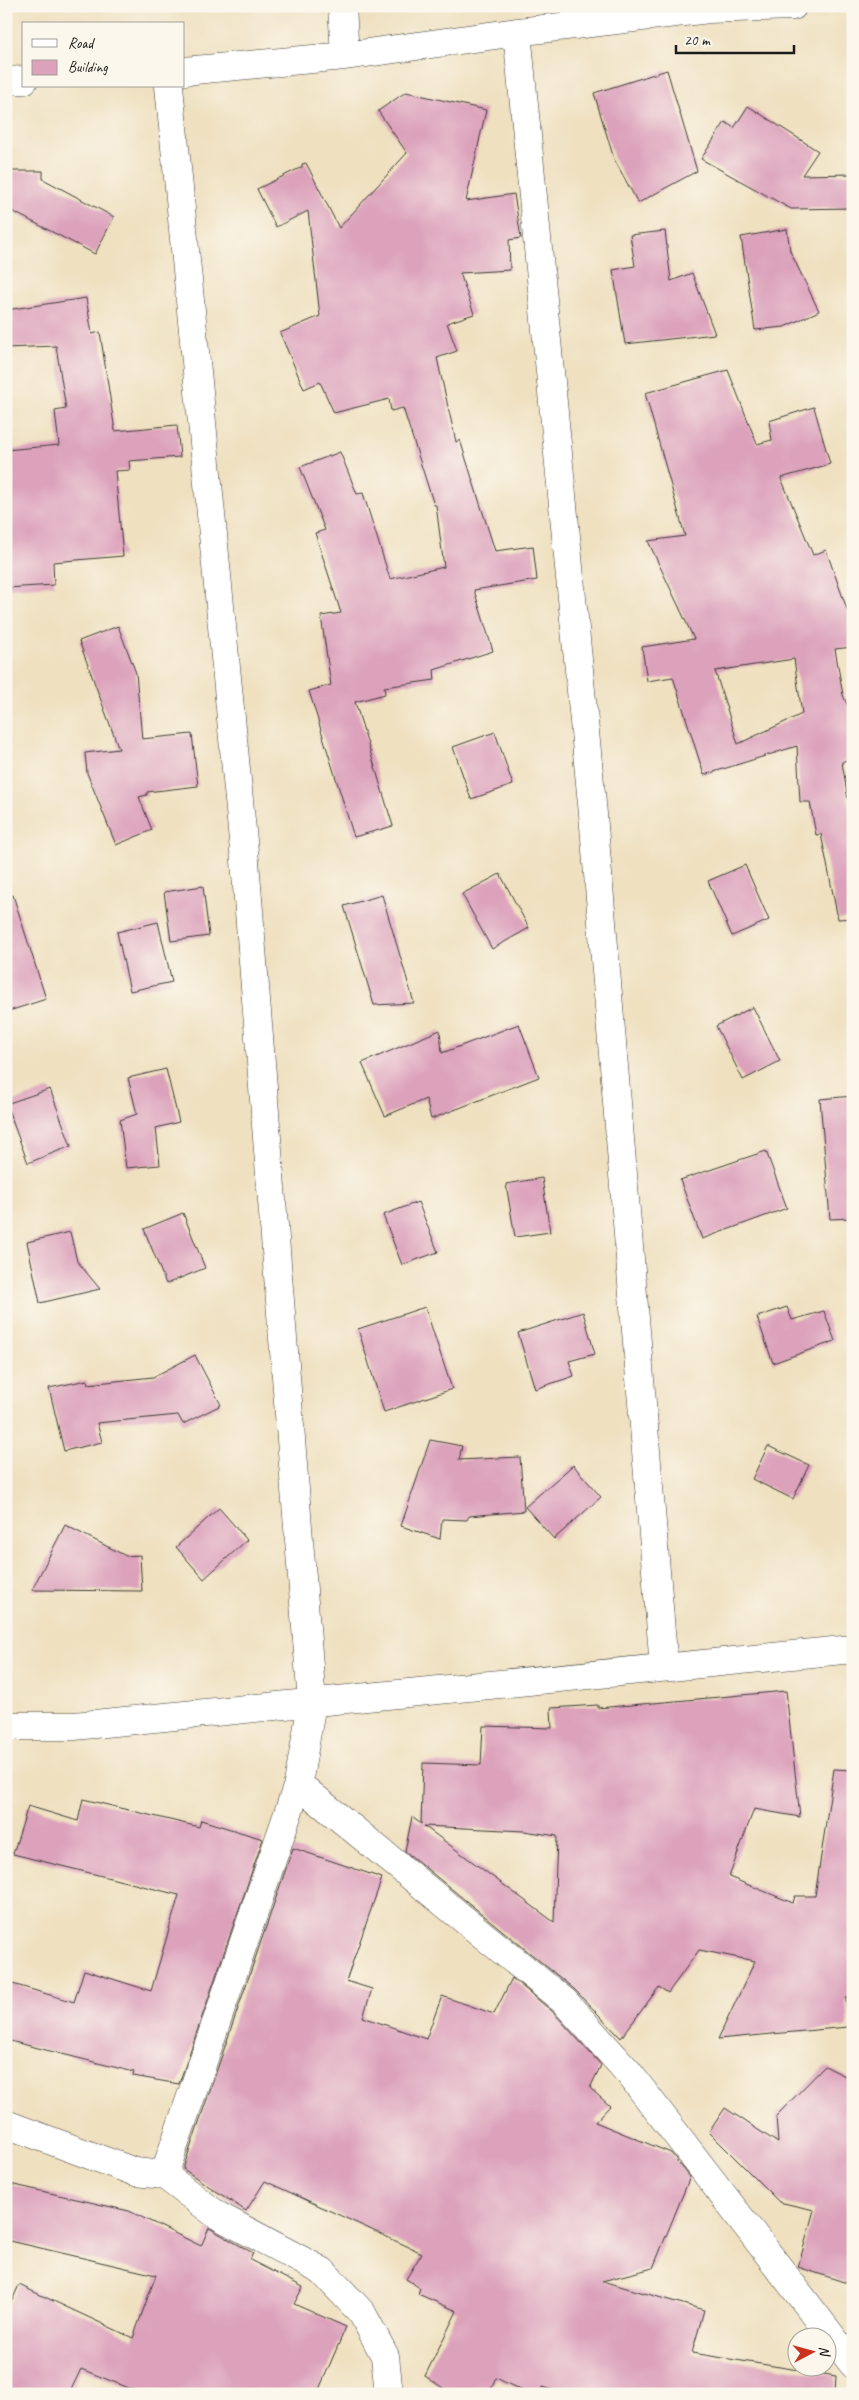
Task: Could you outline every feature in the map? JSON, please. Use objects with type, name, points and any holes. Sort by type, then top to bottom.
[{"type":"street","points":[[342,6],[345,56]]},
{"type":"street","points":[[185,70],[345,56],[709,8],[793,6]]},
{"type":"street","points":[[517,32],[592,804],[664,1667]]},
{"type":"street","points":[[6,81],[22,80]]},
{"type":"street","points":[[164,2175],[298,1784],[312,1702],[246,861],[169,88]]},
{"type":"street","points":[[6,1724],[13,1726],[74,1726],[853,1649]]},
{"type":"street","points":[[298,1784],[564,2001],[629,2074],[853,2364]]},
{"type":"street","points":[[6,2124],[135,2172],[164,2175],[217,2215],[322,2272],[362,2313],[385,2356],[389,2394]]},
{"type":"building","points":[[667,70],[697,171],[638,203],[614,159],[594,93]]},
{"type":"building","points":[[406,92],[486,110],[466,201],[514,194],[521,238],[509,240],[510,270],[460,273],[474,314],[447,323],[457,351],[437,358],[456,442],[460,440],[495,551],[533,546],[537,580],[474,590],[493,651],[434,670],[435,680],[384,687],[385,694],[355,702],[393,826],[354,837],[309,691],[331,685],[321,616],[341,613],[315,533],[325,530],[300,467],[340,452],[357,494],[363,493],[390,579],[444,567],[436,505],[434,505],[403,408],[391,411],[389,399],[334,413],[320,382],[304,389],[280,333],[320,316],[308,211],[276,227],[257,189],[302,167],[302,164],[306,163],[339,228],[407,153],[378,111]]},
{"type":"building","points":[[748,106],[818,151],[802,175],[853,174],[853,208],[791,209],[701,159],[725,122],[734,128]]},
{"type":"building","points":[[6,171],[43,171],[43,179],[114,217],[95,254],[6,208]]},
{"type":"building","points":[[787,229],[790,251],[819,311],[784,327],[755,330],[741,237]]},
{"type":"building","points":[[665,231],[671,281],[692,273],[715,334],[625,344],[613,270],[635,266],[630,235]]},
{"type":"building","points":[[86,298],[92,334],[100,332],[115,431],[177,425],[180,457],[129,461],[130,470],[115,471],[123,556],[53,562],[54,585],[6,588],[6,450],[59,445],[55,411],[66,409],[56,346],[6,348],[6,310]]},
{"type":"building","points":[[728,370],[757,444],[772,440],[769,421],[814,407],[830,464],[781,478],[813,555],[826,550],[853,626],[853,647],[835,649],[843,695],[853,718],[853,757],[842,762],[853,831],[853,918],[838,919],[821,834],[816,835],[810,802],[800,802],[797,746],[704,775],[673,677],[647,681],[642,647],[694,639],[648,541],[685,536],[645,393]],"holes":[[[794,659],[802,714],[738,744],[715,671]]]},
{"type":"building","points":[[118,626],[136,673],[142,739],[192,734],[198,786],[147,792],[147,795],[139,797],[152,830],[116,845],[87,773],[85,753],[119,749],[79,641]]},
{"type":"building","points":[[495,732],[513,785],[471,799],[453,747]]},
{"type":"building","points":[[745,865],[769,920],[732,936],[708,881]]},
{"type":"building","points":[[500,874],[529,928],[492,949],[462,894]]},
{"type":"building","points":[[203,886],[209,936],[171,941],[164,892]]},
{"type":"building","points":[[13,895],[46,999],[6,1012],[6,896]]},
{"type":"building","points":[[382,895],[414,1003],[374,1005],[344,906]]},
{"type":"building","points":[[158,922],[172,982],[130,991],[117,932]]},
{"type":"building","points":[[753,1007],[780,1061],[743,1080],[716,1026]]},
{"type":"building","points":[[519,1024],[539,1077],[431,1119],[426,1099],[385,1116],[362,1063],[440,1030],[442,1053]]},
{"type":"building","points":[[166,1069],[179,1122],[156,1128],[160,1165],[126,1168],[120,1120],[137,1114],[128,1078]]},
{"type":"building","points":[[50,1089],[71,1146],[28,1163],[6,1104]]},
{"type":"building","points":[[853,1096],[853,1218],[830,1219],[820,1099]]},
{"type":"building","points":[[766,1151],[787,1208],[702,1239],[680,1180]]},
{"type":"building","points":[[542,1178],[550,1232],[515,1237],[506,1184]]},
{"type":"building","points":[[418,1202],[438,1252],[402,1265],[383,1215]]},
{"type":"building","points":[[183,1213],[205,1268],[166,1284],[144,1229]]},
{"type":"building","points":[[70,1232],[77,1261],[100,1289],[40,1303],[27,1242]]},
{"type":"building","points":[[425,1307],[452,1389],[384,1412],[358,1329]]},
{"type":"building","points":[[787,1307],[792,1320],[824,1311],[835,1341],[773,1363],[757,1317]]},
{"type":"building","points":[[583,1312],[595,1354],[569,1361],[574,1376],[535,1389],[518,1333]]},
{"type":"building","points":[[195,1355],[221,1405],[183,1424],[178,1415],[97,1423],[102,1442],[64,1451],[49,1388],[87,1380],[88,1384],[153,1377]]},
{"type":"building","points":[[430,1440],[462,1446],[459,1460],[520,1457],[524,1511],[469,1516],[467,1520],[442,1519],[440,1539],[401,1526]]},
{"type":"building","points":[[768,1446],[809,1465],[793,1499],[752,1479]]},
{"type":"building","points":[[573,1465],[601,1497],[554,1539],[525,1507]]},
{"type":"building","points":[[219,1508],[247,1540],[204,1579],[176,1547]]},
{"type":"building","points":[[65,1525],[126,1556],[140,1555],[142,1591],[32,1590]]},
{"type":"building","points":[[786,1691],[800,1817],[754,1809],[729,1877],[793,1903],[795,1896],[815,1896],[834,1769],[853,1770],[853,1997],[846,1998],[848,2027],[718,2039],[755,1961],[699,1950],[668,1993],[659,1987],[621,2038],[574,1989],[405,1851],[412,1817],[421,1824],[423,1763],[481,1765],[483,1726],[552,1728],[551,1708],[598,1705],[598,1708]],"holes":[[[424,1826],[524,1831],[557,1836],[554,1922]]]},
{"type":"building","points":[[83,1799],[199,1827],[201,1820],[263,1839],[179,2084],[133,2076],[134,2072],[6,2040],[6,1982],[74,2002],[84,1970],[151,1991],[179,1895],[13,1854],[28,1806],[78,1821]]},
{"type":"building","points":[[293,1848],[382,1878],[346,1981],[372,1989],[363,2017],[426,2039],[442,1996],[494,2014],[512,1978],[553,2012],[601,2065],[590,2088],[610,2106],[595,2122],[671,2153],[690,2177],[653,2268],[602,2281],[704,2310],[692,2353],[786,2368],[786,2378],[836,2378],[835,2394],[567,2394],[543,2387],[540,2394],[529,2394],[496,2378],[489,2394],[452,2394],[425,2376],[457,2311],[418,2294],[420,2288],[406,2279],[422,2253],[265,2181],[246,2211],[183,2169]]},
{"type":"building","points":[[825,2066],[853,2080],[853,2285],[798,2267],[814,2210],[779,2202],[709,2132],[725,2108],[778,2143],[776,2116]]},
{"type":"building","points":[[6,2183],[129,2211],[201,2246],[209,2228],[253,2253],[250,2260],[303,2287],[294,2304],[346,2327],[317,2394],[144,2394],[81,2369],[69,2394],[6,2394],[6,2314],[19,2285],[133,2338],[156,2275],[6,2240]]}]
